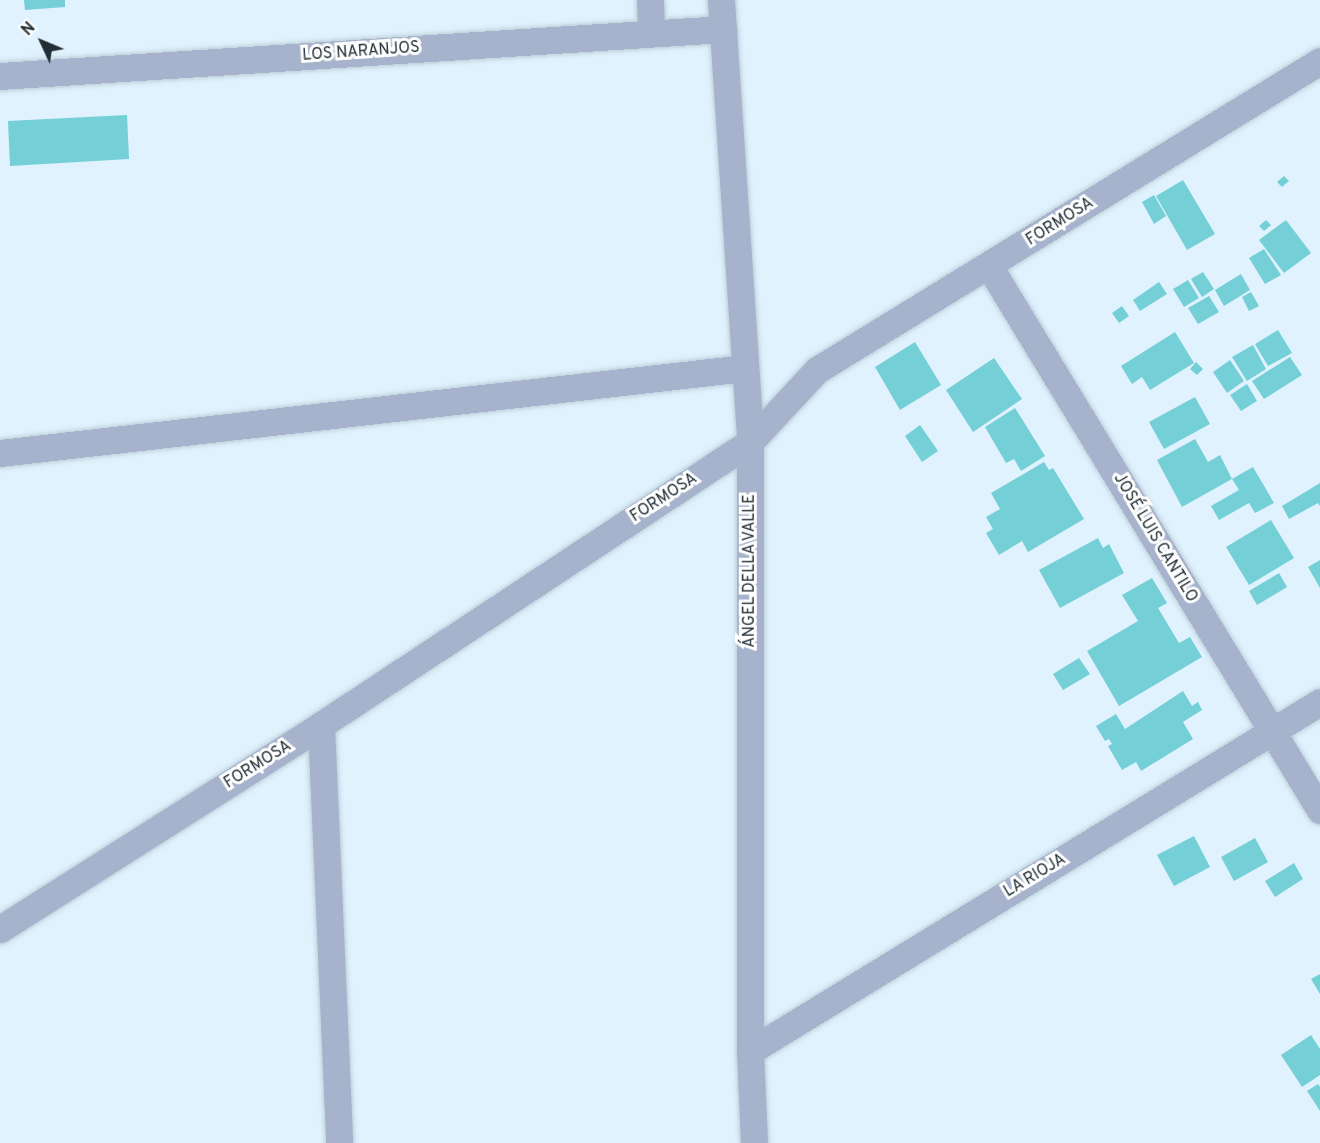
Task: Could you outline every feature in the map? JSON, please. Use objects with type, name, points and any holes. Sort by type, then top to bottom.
[{"type":"street","points":[[650,0],[651,33]]},
{"type":"street","name":"ÁNGEL DELLA VALLE","points":[[721,0],[750,442],[750,1051],[754,1143]]},
{"type":"street","name":"LOS NARANJOS","points":[[0,76],[723,29]]},
{"type":"street","name":"FORMOSA","points":[[0,929],[321,725],[750,442],[817,370],[1320,61]]},
{"type":"street","name":"JOSÉ LUIS CANTILO","points":[[989,266],[1320,810]]},
{"type":"street","points":[[0,453],[745,368]]},
{"type":"street","name":"LA RIOJA","points":[[750,1051],[1320,702]]},
{"type":"street","points":[[321,725],[339,1143]]},
{"type":"building","points":[[24,0],[65,0],[65,7],[25,10]]},
{"type":"building","points":[[127,115],[129,159],[10,166],[8,121]]},
{"type":"building","points":[[1284,176],[1289,181],[1282,187],[1277,182]]},
{"type":"building","points":[[1183,180],[1215,234],[1187,250],[1156,196]]},
{"type":"building","points":[[1154,195],[1166,216],[1154,224],[1142,202]]},
{"type":"building","points":[[1266,220],[1271,225],[1264,231],[1259,226]]},
{"type":"building","points":[[1286,220],[1311,253],[1284,273],[1259,240]]},
{"type":"building","points":[[1264,249],[1281,275],[1265,284],[1249,258]]},
{"type":"building","points":[[1203,272],[1214,289],[1202,297],[1191,279]]},
{"type":"building","points":[[1241,274],[1250,290],[1224,306],[1215,290]]},
{"type":"building","points":[[1188,280],[1199,298],[1184,307],[1173,289]]},
{"type":"building","points":[[1159,282],[1167,294],[1140,311],[1133,300]]},
{"type":"building","points":[[1251,292],[1259,306],[1249,311],[1242,297]]},
{"type":"building","points":[[1209,296],[1219,312],[1198,324],[1188,308]]},
{"type":"building","points":[[1122,306],[1129,316],[1119,323],[1112,313]]},
{"type":"building","points":[[1278,330],[1292,353],[1268,366],[1255,344]]},
{"type":"building","points":[[1175,332],[1194,363],[1150,390],[1142,377],[1132,384],[1121,366]]},
{"type":"building","points":[[915,342],[941,385],[900,410],[875,367]]},
{"type":"building","points":[[1253,345],[1266,369],[1247,381],[1232,357]]},
{"type":"building","points":[[1290,357],[1302,375],[1264,399],[1252,381]]},
{"type":"building","points":[[994,358],[1022,399],[973,432],[946,390]]},
{"type":"building","points":[[1230,360],[1244,381],[1227,393],[1213,372]]},
{"type":"building","points":[[1196,362],[1203,369],[1197,375],[1190,369]]},
{"type":"building","points":[[1247,384],[1257,401],[1241,411],[1230,395]]},
{"type":"building","points":[[1195,397],[1210,424],[1164,449],[1149,422]]},
{"type":"building","points":[[1015,408],[1045,456],[1021,471],[1014,459],[1006,463],[985,427]]},
{"type":"building","points":[[920,425],[938,451],[922,462],[905,436]]},
{"type":"building","points":[[1195,439],[1208,462],[1220,455],[1232,479],[1182,507],[1157,460]]},
{"type":"building","points":[[1044,462],[1049,470],[1053,468],[1084,519],[1028,552],[1022,541],[999,555],[986,533],[993,529],[986,517],[1000,509],[991,493]]},
{"type":"building","points":[[1253,467],[1274,503],[1255,513],[1249,503],[1219,520],[1211,506],[1239,490],[1232,479]]},
{"type":"building","points":[[1320,483],[1320,506],[1318,503],[1289,519],[1282,506]]},
{"type":"building","points":[[1271,520],[1294,558],[1249,585],[1226,547]]},
{"type":"building","points":[[1098,538],[1103,548],[1109,544],[1124,573],[1060,608],[1039,570]]},
{"type":"building","points":[[1320,560],[1320,588],[1308,567]]},
{"type":"building","points":[[1279,573],[1287,587],[1257,605],[1249,591]]},
{"type":"building","points":[[1152,578],[1167,603],[1158,608],[1179,643],[1190,637],[1202,657],[1119,706],[1087,651],[1138,621],[1122,595]]},
{"type":"building","points":[[1079,658],[1090,674],[1063,690],[1053,674]]},
{"type":"building","points":[[1183,691],[1192,706],[1198,702],[1202,710],[1183,722],[1193,739],[1141,771],[1136,762],[1122,770],[1108,746],[1112,744],[1109,739],[1105,741],[1096,726],[1116,714],[1125,729]]},
{"type":"building","points":[[1194,836],[1210,867],[1174,886],[1157,855]]},
{"type":"building","points":[[1255,838],[1268,862],[1234,881],[1221,857]]},
{"type":"building","points":[[1294,863],[1303,879],[1275,897],[1265,881]]},
{"type":"building","points":[[1320,974],[1320,994],[1311,979]]},
{"type":"building","points":[[1311,1035],[1320,1049],[1320,1075],[1302,1087],[1281,1055]]},
{"type":"building","points":[[1318,1084],[1320,1087],[1320,1111],[1307,1091]]}]
